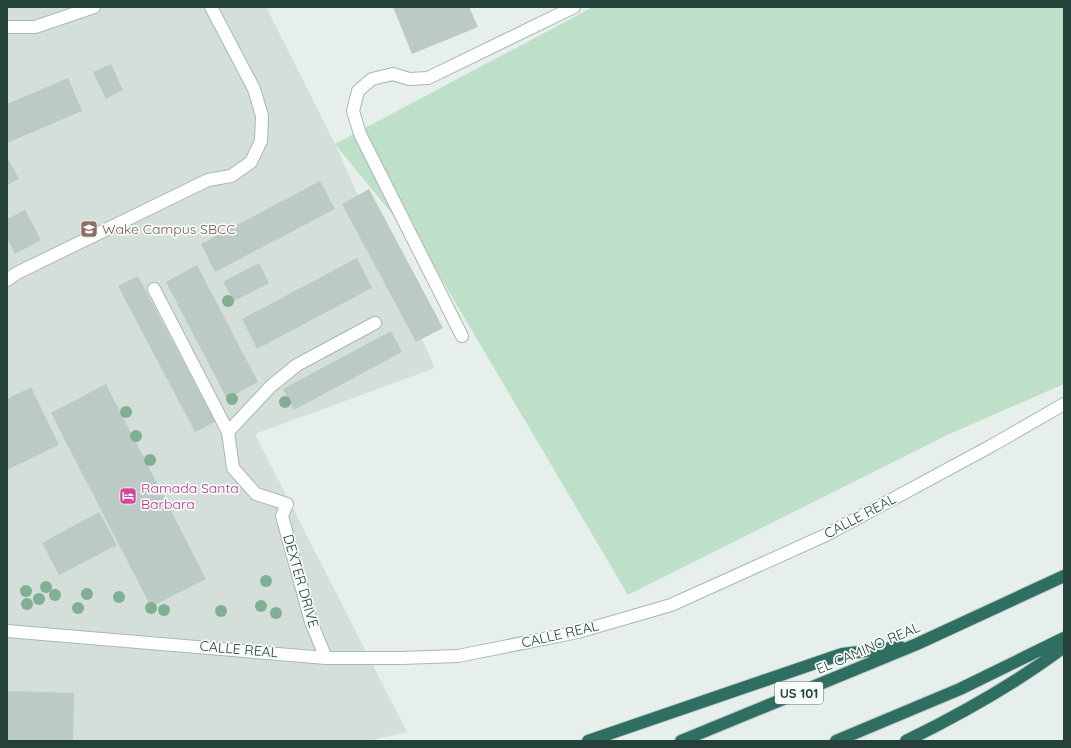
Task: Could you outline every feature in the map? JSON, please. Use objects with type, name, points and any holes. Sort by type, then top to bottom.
[{"type":"highway","name":"EL CAMINO REAL","points":[[682,741],[917,644],[1064,576]]},
{"type":"highway","points":[[836,741],[960,689],[1064,638]]},
{"type":"highway","points":[[588,741],[842,654],[917,644]]},
{"type":"highway","points":[[906,741],[939,725],[1033,670],[1064,647]]},
{"type":"street","points":[[7,27],[35,27],[94,7]]},
{"type":"street","points":[[7,280],[17,273],[208,180],[231,176],[251,162],[261,142],[262,116],[254,89],[211,7]]},
{"type":"street","points":[[462,336],[360,134],[353,111],[358,91],[372,79],[393,74],[409,79],[428,78],[574,7]]},
{"type":"street","points":[[154,289],[228,432],[271,386],[296,366],[375,323]]},
{"type":"street","name":"CALLE REAL","points":[[7,631],[192,645],[326,658],[458,656],[578,632],[670,605],[826,535],[991,446],[1064,404]]},
{"type":"street","name":"DEXTER DRIVE","points":[[228,432],[233,468],[256,494],[287,504],[282,516],[311,622],[326,658]]},
{"type":"shaded area","points":[[7,7],[266,7],[335,144],[435,368],[255,434],[407,732],[368,741],[7,741]]},
{"type":"green space","points":[[593,7],[1064,7],[1064,384],[947,435],[628,595],[432,263],[335,144]]},
{"type":"building","points":[[393,7],[469,7],[478,27],[412,54]]},
{"type":"building","points":[[111,64],[123,90],[106,99],[93,72]]},
{"type":"building","points":[[68,78],[82,111],[7,143],[7,104]]},
{"type":"building","points":[[7,157],[19,179],[7,185]]},
{"type":"building","points":[[320,181],[335,209],[215,272],[201,244]]},
{"type":"building","points":[[369,189],[443,328],[416,342],[342,204]]},
{"type":"building","points":[[25,210],[41,240],[15,254],[7,238],[7,219]]},
{"type":"building","points":[[357,258],[372,288],[257,349],[242,319]]},
{"type":"building","points":[[259,263],[269,283],[234,301],[223,282]]},
{"type":"building","points":[[197,265],[258,382],[227,399],[166,282]]},
{"type":"building","points":[[138,276],[215,422],[195,432],[118,286]]},
{"type":"building","points":[[391,331],[402,352],[294,410],[283,389]]},
{"type":"building","name":"Ramada Santa Barbara","points":[[106,384],[206,579],[151,607],[51,413]]},
{"type":"building","points":[[31,387],[59,445],[7,470],[7,399]]},
{"type":"building","points":[[99,512],[117,545],[59,575],[42,543]]},
{"type":"building","points":[[7,691],[74,693],[73,741],[7,741]]},
{"type":"place","name":"Wake Campus SBCC","points":[[89,229]]},
{"type":"place","name":"Ramada Santa Barbara","points":[[128,496]]}]
